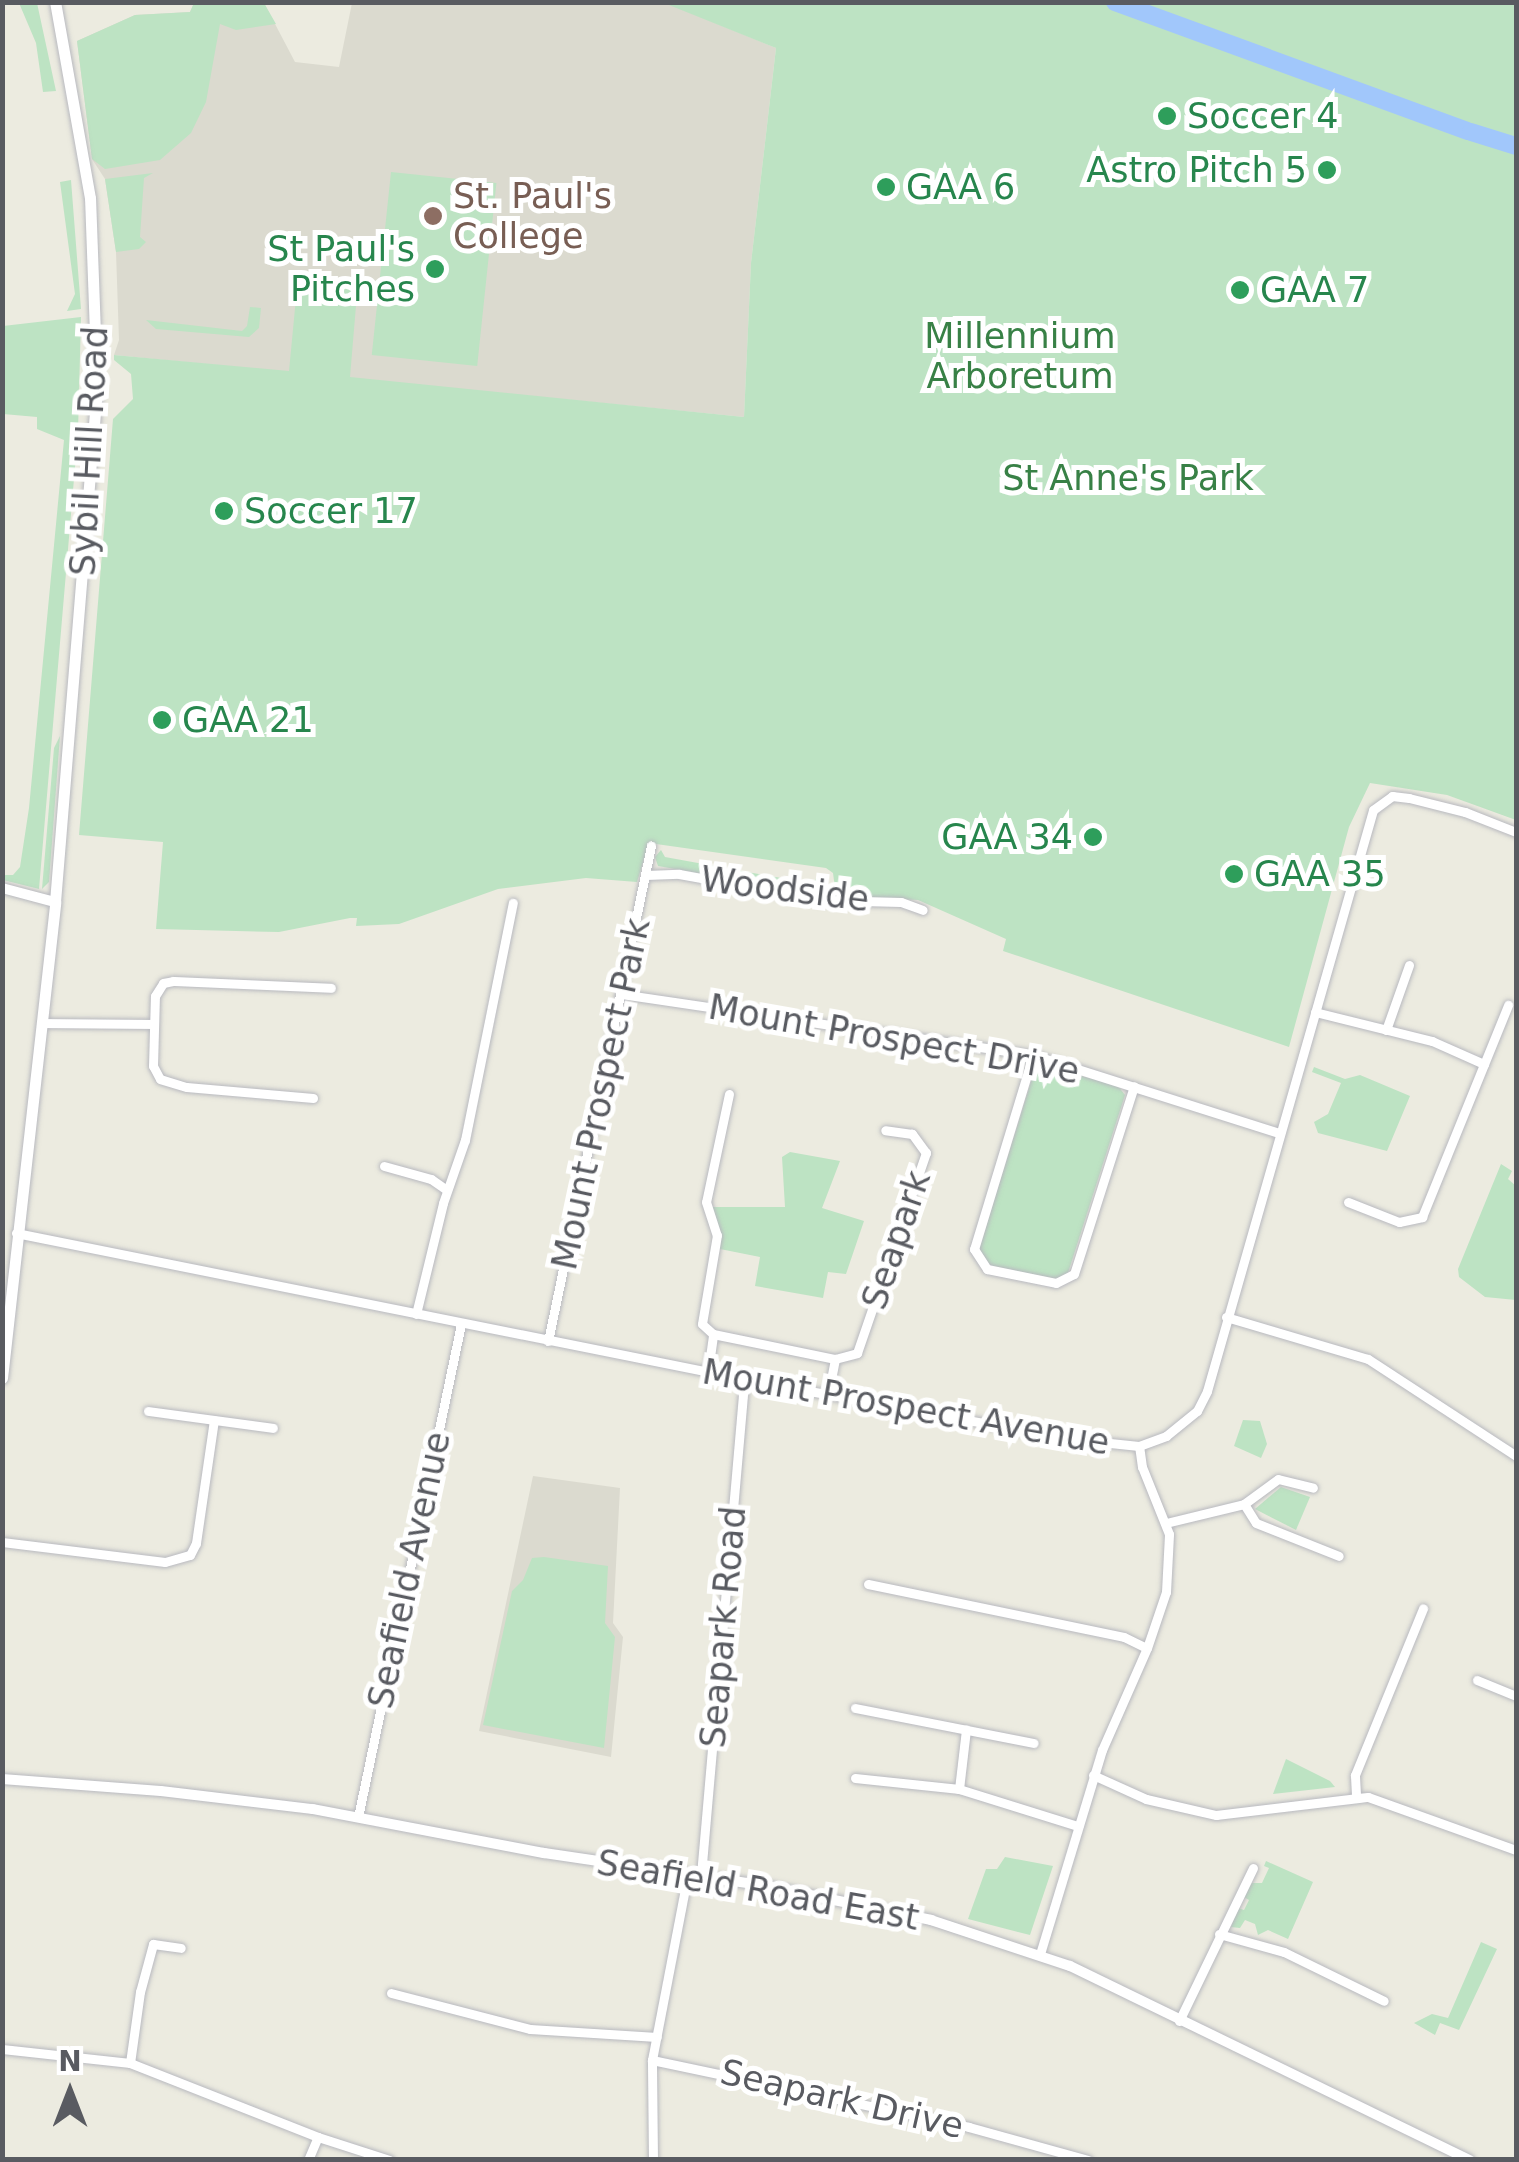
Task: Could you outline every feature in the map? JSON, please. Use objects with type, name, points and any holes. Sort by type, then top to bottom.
[{"type":"main road","name":"Sybil Hill Road","points":[[2,1378],[6,1295],[54,902],[98,334],[87,172],[55,2]]},
{"type":"street","name":"Mount Prospect Avenue","points":[[16,1233],[828,1395],[1072,1440],[1139,1446],[1166,1436],[1197,1411],[1368,819],[1380,801],[1392,796],[1440,804],[1516,832]]},
{"type":"street","name":"Mount Prospect Park","points":[[548,1341],[651,846]]},
{"type":"street","name":"Woodside","points":[[646,875],[678,874],[830,901],[901,902],[923,910]]},
{"type":"street","points":[[2,888],[54,902]]},
{"type":"street","points":[[416,1314],[447,1190],[465,1140],[514,903]]},
{"type":"street","points":[[1386,1030],[1409,965]]},
{"type":"street","points":[[313,1098],[165,1082],[156,1076],[152,1024],[157,988],[173,981],[332,988]]},
{"type":"street","name":"Mount Prospect Drive","points":[[621,994],[1033,1056],[1279,1132]]},
{"type":"street","points":[[1348,1202],[1400,1222],[1422,1216],[1508,1005]]},
{"type":"street","points":[[1315,1012],[1432,1041],[1484,1064]]},
{"type":"street","points":[[41,1023],[152,1024]]},
{"type":"street","points":[[1033,1056],[974,1250],[987,1269],[1056,1283],[1074,1274],[1134,1086]]},
{"type":"street","points":[[729,1094],[706,1202],[717,1236],[702,1324],[713,1334],[835,1359],[828,1395]]},
{"type":"street","name":"Seapark","points":[[835,1359],[856,1353],[926,1153],[912,1134],[886,1130]]},
{"type":"street","points":[[384,1166],[431,1179],[447,1190]]},
{"type":"street","points":[[1226,1318],[1368,1359],[1516,1456]]},
{"type":"street","name":"Seafield Avenue","points":[[358,1816],[460,1324]]},
{"type":"street","points":[[709,1364],[713,1334]]},
{"type":"street","name":"Seapark Road","points":[[654,2160],[652,2060],[694,1874],[744,1379]]},
{"type":"street","points":[[148,1411],[273,1428]]},
{"type":"street","points":[[2,1542],[165,1562],[190,1555],[196,1542],[214,1420]]},
{"type":"street","points":[[1040,1954],[1093,1775],[1148,1648],[1169,1576],[1166,1523],[1142,1467],[1139,1446]]},
{"type":"street","points":[[1166,1523],[1244,1504],[1278,1478],[1313,1488]]},
{"type":"street","points":[[1244,1504],[1256,1523],[1338,1556]]},
{"type":"street","points":[[868,1584],[1124,1638],[1148,1648]]},
{"type":"street","points":[[1356,1796],[1356,1775],[1424,1608]]},
{"type":"street","points":[[1477,1680],[1516,1696]]},
{"type":"street","points":[[855,1708],[1034,1743]]},
{"type":"street","points":[[959,1790],[966,1729]]},
{"type":"street","points":[[1093,1775],[1146,1799],[1216,1815],[1356,1796],[1386,1802],[1516,1850]]},
{"type":"street","name":"Seafield Road East","points":[[2,1778],[162,1791],[358,1816],[544,1854],[694,1874],[879,1908],[1040,1954],[1469,2160]]},
{"type":"street","points":[[855,1778],[959,1790],[1078,1826]]},
{"type":"street","points":[[1178,2020],[1253,1868]]},
{"type":"street","points":[[1219,1934],[1284,1952],[1384,2000]]},
{"type":"street","points":[[130,2063],[140,1992],[153,1944],[182,1948]]},
{"type":"street","points":[[390,1993],[530,2029],[657,2037]]},
{"type":"street","points":[[2,2049],[130,2063],[318,2138],[389,2160]]},
{"type":"street","name":"Seapark Drive","points":[[652,2060],[969,2127],[1088,2160]]},
{"type":"street","points":[[308,2160],[318,2138]]},
{"type":"shaded area","name":"St. Paul's College","points":[[664,2],[776,48],[751,263],[744,417],[114,355],[119,340],[116,252],[105,179],[92,159],[77,41],[135,15],[190,12],[194,3],[264,3],[295,62],[339,67],[352,3]]},
{"type":"shaded area","points":[[533,1476],[620,1488],[613,1623],[623,1637],[611,1757],[479,1731]]},
{"type":"green space","points":[[19,3],[37,3],[56,91],[43,92],[36,43]]},
{"type":"green space","points":[[194,3],[264,3],[276,24],[236,30],[220,24],[206,102],[191,133],[160,160],[105,169],[92,159],[77,41],[135,15],[190,12]]},
{"type":"green space","name":"St Anne's Park","points":[[664,3],[1516,3],[1516,820],[1447,795],[1370,783],[1349,827],[1289,1047],[1003,951],[1006,939],[918,900],[836,896],[833,873],[826,868],[649,843],[637,882],[586,878],[498,889],[399,924],[356,926],[357,918],[350,918],[279,932],[156,929],[163,842],[79,835],[113,419],[133,399],[131,374],[114,360],[114,355],[289,371],[298,277],[358,282],[350,377],[744,417],[751,263],[776,48]]},
{"type":"green space","name":"St Paul's Pitches","points":[[391,172],[496,183],[477,366],[372,355]]},
{"type":"green space","points":[[153,173],[144,178],[140,237],[146,242],[139,249],[116,252],[105,179]]},
{"type":"green space","points":[[71,180],[81,309],[67,311],[75,294],[60,182]]},
{"type":"green space","points":[[250,307],[261,308],[259,328],[249,337],[156,329],[146,320],[242,331],[247,326]]},
{"type":"green space","points":[[81,317],[78,432],[39,889],[3,880],[3,875],[13,875],[20,867],[29,808],[64,440],[37,429],[37,417],[3,414],[3,326]]},
{"type":"green space","points":[[60,736],[49,882],[42,889],[54,748]]},
{"type":"green space","points":[[661,850],[665,857],[814,884],[816,878],[821,879],[828,888],[818,894],[658,866],[655,857]]},
{"type":"green space","points":[[1041,1065],[1118,1086],[1125,1095],[1068,1273],[1057,1279],[989,1266],[979,1249],[1034,1072]]},
{"type":"green space","points":[[1314,1067],[1345,1079],[1360,1075],[1410,1096],[1387,1151],[1318,1133],[1314,1122],[1328,1114],[1341,1083],[1312,1072]]},
{"type":"green space","points":[[790,1152],[840,1161],[822,1208],[864,1221],[846,1274],[828,1272],[823,1298],[755,1286],[760,1257],[720,1249],[712,1207],[785,1207],[782,1157]]},
{"type":"green space","points":[[1501,1164],[1512,1171],[1508,1179],[1516,1186],[1516,1300],[1485,1297],[1459,1277],[1458,1269]]},
{"type":"green space","points":[[1243,1420],[1260,1421],[1267,1444],[1261,1458],[1234,1446]]},
{"type":"green space","points":[[1281,1487],[1310,1497],[1296,1530],[1255,1509]]},
{"type":"green space","points":[[532,1558],[608,1566],[605,1623],[615,1637],[604,1748],[483,1725],[512,1591],[523,1580]]},
{"type":"green space","points":[[1286,1759],[1330,1781],[1335,1787],[1273,1794]]},
{"type":"green space","points":[[1005,1857],[1053,1866],[1030,1935],[968,1919],[986,1869],[997,1869]]},
{"type":"green space","points":[[1266,1861],[1313,1882],[1288,1939],[1268,1930],[1258,1935],[1255,1924],[1245,1920],[1240,1928],[1231,1927],[1238,1908],[1244,1910],[1249,1900],[1242,1896],[1250,1883],[1262,1883],[1269,1868],[1264,1866]]},
{"type":"green space","points":[[1481,1942],[1497,1949],[1459,2030],[1440,2023],[1435,2035],[1414,2023],[1432,2014],[1448,2018]]},
{"type":"waterway","points":[[1115,2],[1467,131]]},
{"type":"waterway","points":[[1471,132],[1516,146]]},
{"type":"place","name":"Soccer 4","points":[[1167,116]]},
{"type":"place","name":"Astro Pitch 5","points":[[1327,170]]},
{"type":"place","name":"GAA 6","points":[[886,187]]},
{"type":"place","name":"St. Paul's College","points":[[433,216]]},
{"type":"place","name":"St Paul's Pitches","points":[[435,269]]},
{"type":"place","name":"GAA 7","points":[[1240,290]]},
{"type":"place","name":"Soccer 17","points":[[224,511]]},
{"type":"place","name":"GAA 21","points":[[162,720]]},
{"type":"place","name":"GAA 34","points":[[1093,837]]},
{"type":"place","name":"GAA 35","points":[[1234,874]]},
{"type":"park label","name":"Millennium Arboretum","points":[[1020,356]]}]
